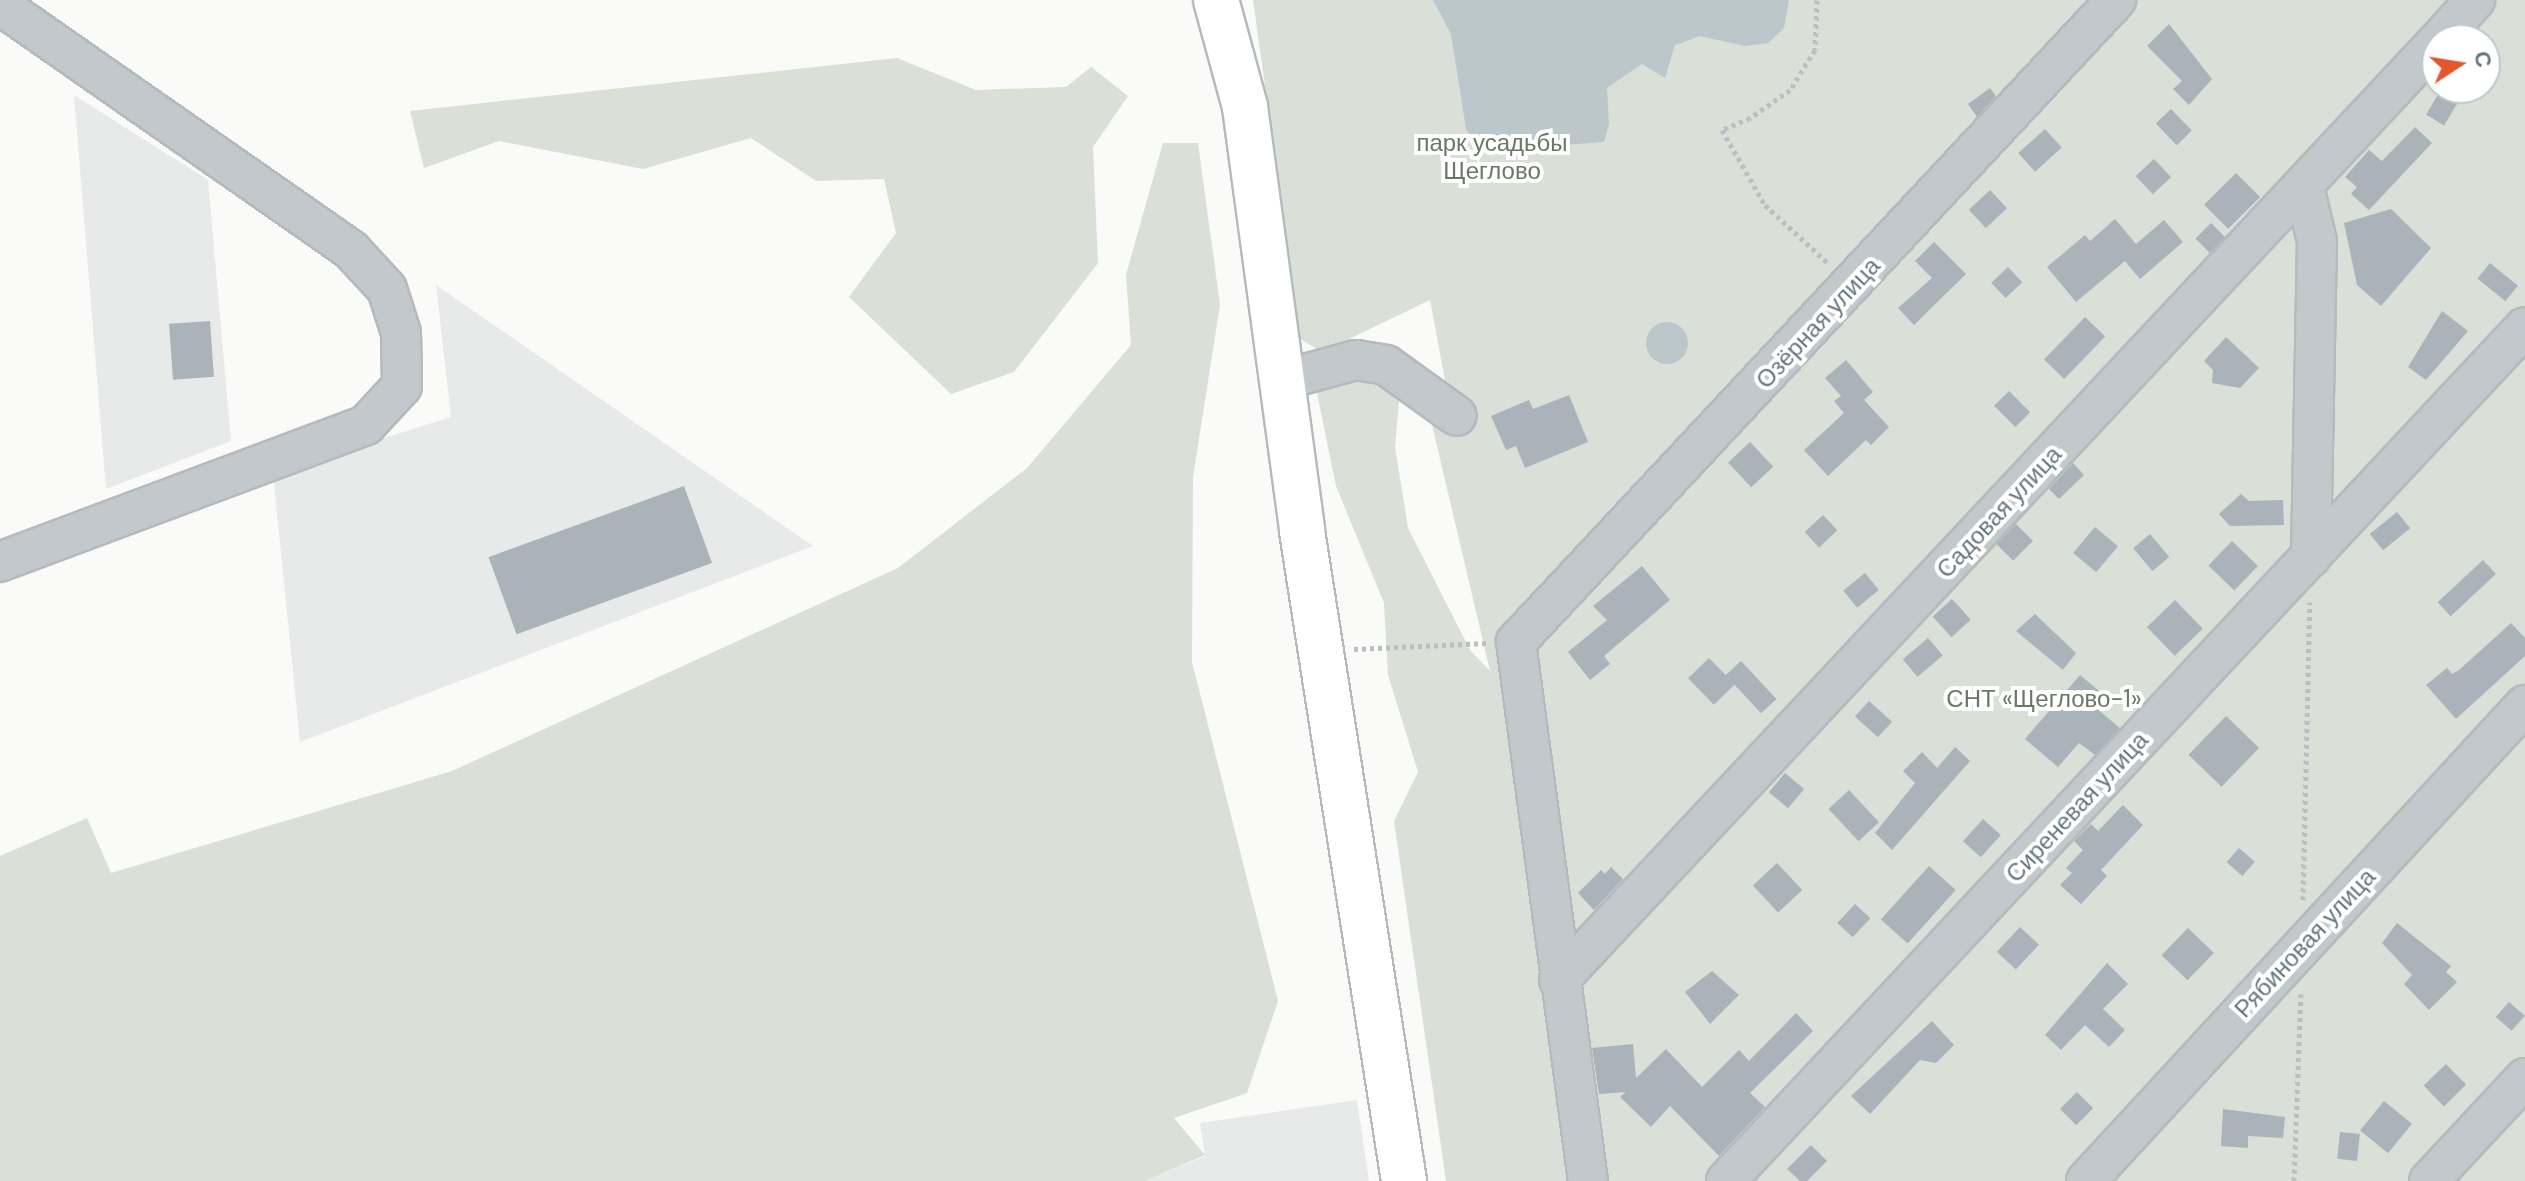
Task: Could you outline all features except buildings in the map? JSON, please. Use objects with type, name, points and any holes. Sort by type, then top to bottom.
[{"type":"main road","points":[[1216,0],[1245,107],[1321,652],[1404,1181]]},
{"type":"street","name":"Озёрная улица","points":[[1516,642],[1853,286],[2116,0]]},
{"type":"street","name":"Садовая улица","points":[[2453,24],[2475,0]]},
{"type":"street","points":[[0,5],[351,250],[387,289],[401,333],[402,386],[366,425],[0,562]]},
{"type":"street","name":"Садовая улица","points":[[1559,980],[2421,60]]},
{"type":"street","points":[[2304,187],[2317,241],[2311,557]]},
{"type":"street","name":"Сиреневая улица","points":[[1726,1181],[2525,327]]},
{"type":"street","points":[[1283,380],[1356,360],[1386,365],[1457,416]]},
{"type":"street","points":[[1516,642],[1588,1181]]},
{"type":"street","name":"Рябиновая улица","points":[[2086,1181],[2525,705]]},
{"type":"street","points":[[2429,1181],[2525,1078]]},
{"type":"path","points":[[1817,0],[1815,50],[1790,90],[1750,118],[1722,130],[1765,205],[1853,286]]},
{"type":"path","points":[[2294,1181],[2311,557]]},
{"type":"path","points":[[1321,652],[1516,642]]},
{"type":"shaded area","points":[[1433,0],[1789,0],[1784,28],[1768,43],[1745,46],[1700,36],[1675,45],[1665,78],[1642,64],[1607,88],[1609,124],[1604,142],[1499,150],[1478,147],[1466,129],[1451,34]]},
{"type":"shaded area","points":[[74,95],[208,180],[231,441],[106,489]]},
{"type":"shaded area","points":[[436,285],[813,546],[300,742],[273,473],[451,417]]},
{"type":"shaded area","points":[[1667,322],[1682,328],[1688,343],[1682,358],[1667,364],[1652,358],[1646,343],[1652,328]]},
{"type":"shaded area","points":[[1357,1100],[1369,1181],[1145,1181],[1205,1156],[1200,1123]]},
{"type":"green space","name":"СНТ «Щеглово-1»","points":[[1253,0],[2525,0],[2525,1181],[1446,1181],[1394,821],[1418,772],[1388,675],[1384,603],[1336,486],[1317,393],[1339,381],[1367,376],[1399,401],[1395,447],[1408,528],[1470,650],[1490,671],[1429,412],[1448,396],[1430,300],[1322,352],[1300,339]]},
{"type":"green space","points":[[897,58],[976,90],[1066,87],[1091,67],[1128,96],[1093,147],[1098,263],[1014,372],[951,394],[849,297],[896,233],[884,179],[816,181],[751,138],[643,169],[499,141],[424,168],[410,111]]},
{"type":"green space","points":[[1163,143],[1198,143],[1220,305],[1193,477],[1192,662],[1278,1001],[1247,1093],[1174,1118],[1205,1155],[1145,1181],[0,1181],[0,856],[87,818],[111,873],[452,771],[898,568],[1027,468],[1131,345],[1126,275]]},
{"type":"park label","name":"парк усадьбы Щеглово","points":[[1492,157]]}]
